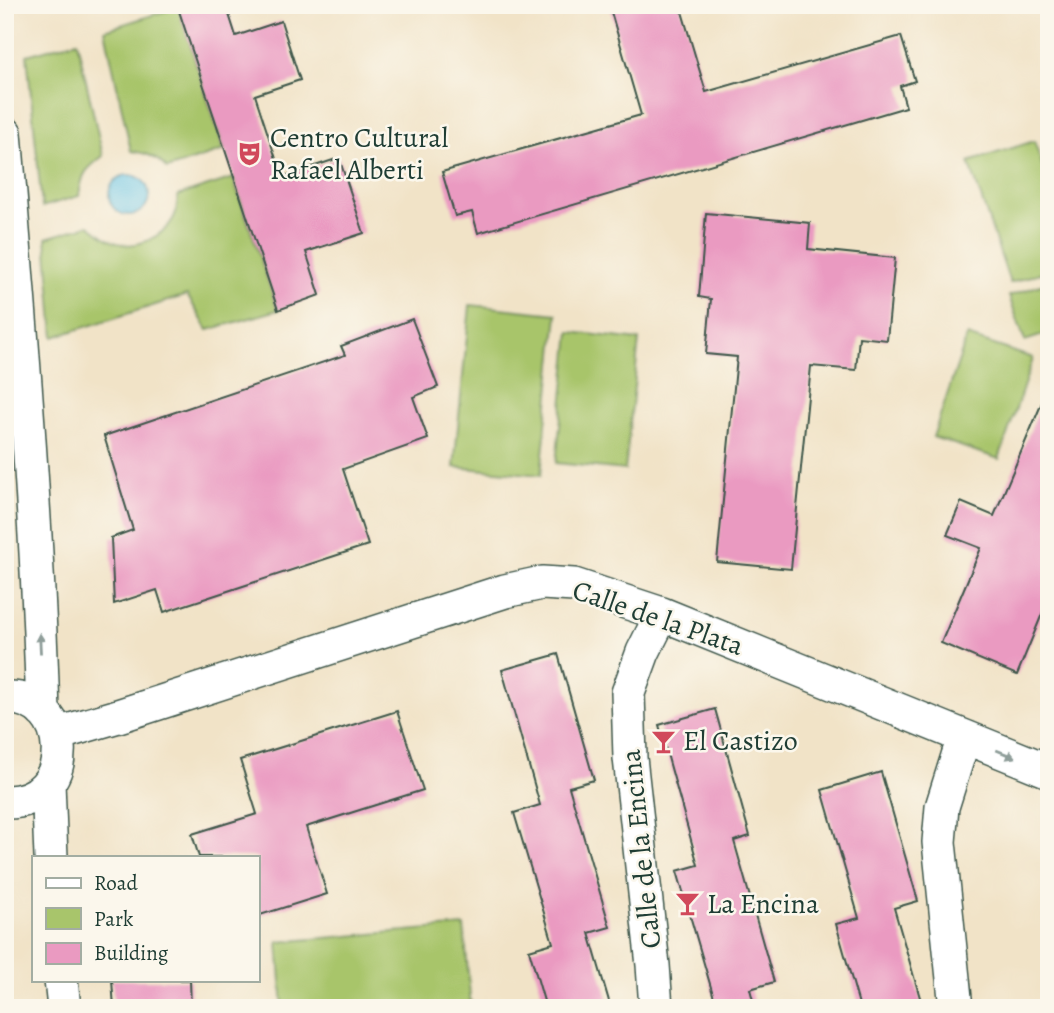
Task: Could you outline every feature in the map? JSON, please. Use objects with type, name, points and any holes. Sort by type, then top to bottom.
[{"type":"street","points":[[5,133],[41,653],[50,723],[60,752],[56,768],[37,793],[24,799],[5,802]]},
{"type":"street","name":"Calle de la Plata","points":[[50,723],[115,717],[505,591],[542,583],[574,585],[662,614],[1049,771]]},
{"type":"street","name":"Calle de la Encina","points":[[656,1008],[630,758],[628,693],[643,652],[662,614]]},
{"type":"street","points":[[5,698],[29,702],[50,723]]},
{"type":"street","points":[[956,1008],[939,842],[942,807],[964,737]]},
{"type":"street","points":[[47,783],[51,856]]},
{"type":"street","points":[[61,982],[64,1008]]},
{"type":"green space","points":[[178,7],[224,150],[167,169],[151,156],[131,151],[105,30]]},
{"type":"green space","points":[[77,41],[103,156],[85,173],[79,196],[42,207],[27,55]]},
{"type":"green space","points":[[1034,141],[1049,184],[1049,270],[1010,283],[969,162]]},
{"type":"green space","points":[[233,178],[278,310],[208,330],[187,295],[54,337],[46,238],[89,225],[117,243],[139,243],[157,236],[170,223],[175,215],[177,196]]},
{"type":"green space","points":[[1049,282],[1049,333],[1025,341],[1009,296]]},
{"type":"green space","points":[[470,305],[557,314],[541,475],[454,467]]},
{"type":"green space","points":[[570,332],[639,340],[625,470],[556,463]]},
{"type":"green space","points":[[967,336],[1033,358],[999,459],[933,437]]},
{"type":"green space","points":[[464,926],[471,1008],[283,1008],[278,942]]},
{"type":"water","points":[[129,175],[137,176],[143,181],[148,187],[148,203],[143,209],[137,214],[129,215],[121,214],[115,209],[110,203],[109,195],[110,187],[115,181],[121,176]]},
{"type":"building","name":"Centro Cultural Rafael Alberti","points":[[177,5],[226,5],[236,36],[281,21],[300,80],[255,95],[282,177],[339,158],[364,233],[306,252],[320,295],[278,310]]},
{"type":"building","points":[[609,5],[680,5],[706,92],[901,36],[915,81],[900,86],[906,107],[478,233],[472,212],[455,216],[442,172],[641,115]]},
{"type":"building","points":[[706,213],[810,223],[808,249],[895,258],[887,340],[859,337],[856,370],[811,366],[791,569],[717,562],[737,357],[706,354],[711,299],[699,297]]},
{"type":"building","points":[[412,319],[438,387],[413,397],[428,439],[343,469],[368,545],[164,612],[157,590],[114,604],[111,538],[133,530],[104,436],[345,355],[341,346]]},
{"type":"building","points":[[1049,386],[1049,597],[1017,675],[941,643],[981,548],[947,535],[961,502],[994,516]]},
{"type":"building","points":[[558,654],[594,780],[569,787],[610,927],[589,933],[611,1008],[546,1008],[529,950],[553,943],[514,813],[540,805],[502,670]]},
{"type":"building","points":[[715,709],[750,836],[734,841],[774,982],[750,989],[755,1008],[717,1008],[677,871],[698,865],[659,725]]},
{"type":"building","points":[[397,711],[423,790],[306,827],[327,894],[259,915],[259,856],[199,856],[192,834],[257,814],[240,760]]},
{"type":"building","points":[[881,772],[918,901],[894,908],[923,1008],[860,1008],[836,924],[859,918],[822,790]]},
{"type":"building","points":[[112,982],[190,982],[191,1008],[114,1008]]},
{"type":"place","name":"Centro Cultural Rafael Alberti","points":[[250,154]]},
{"type":"place","name":"El Castizo","points":[[663,741]]},
{"type":"place","name":"La Encina","points":[[687,904]]}]
